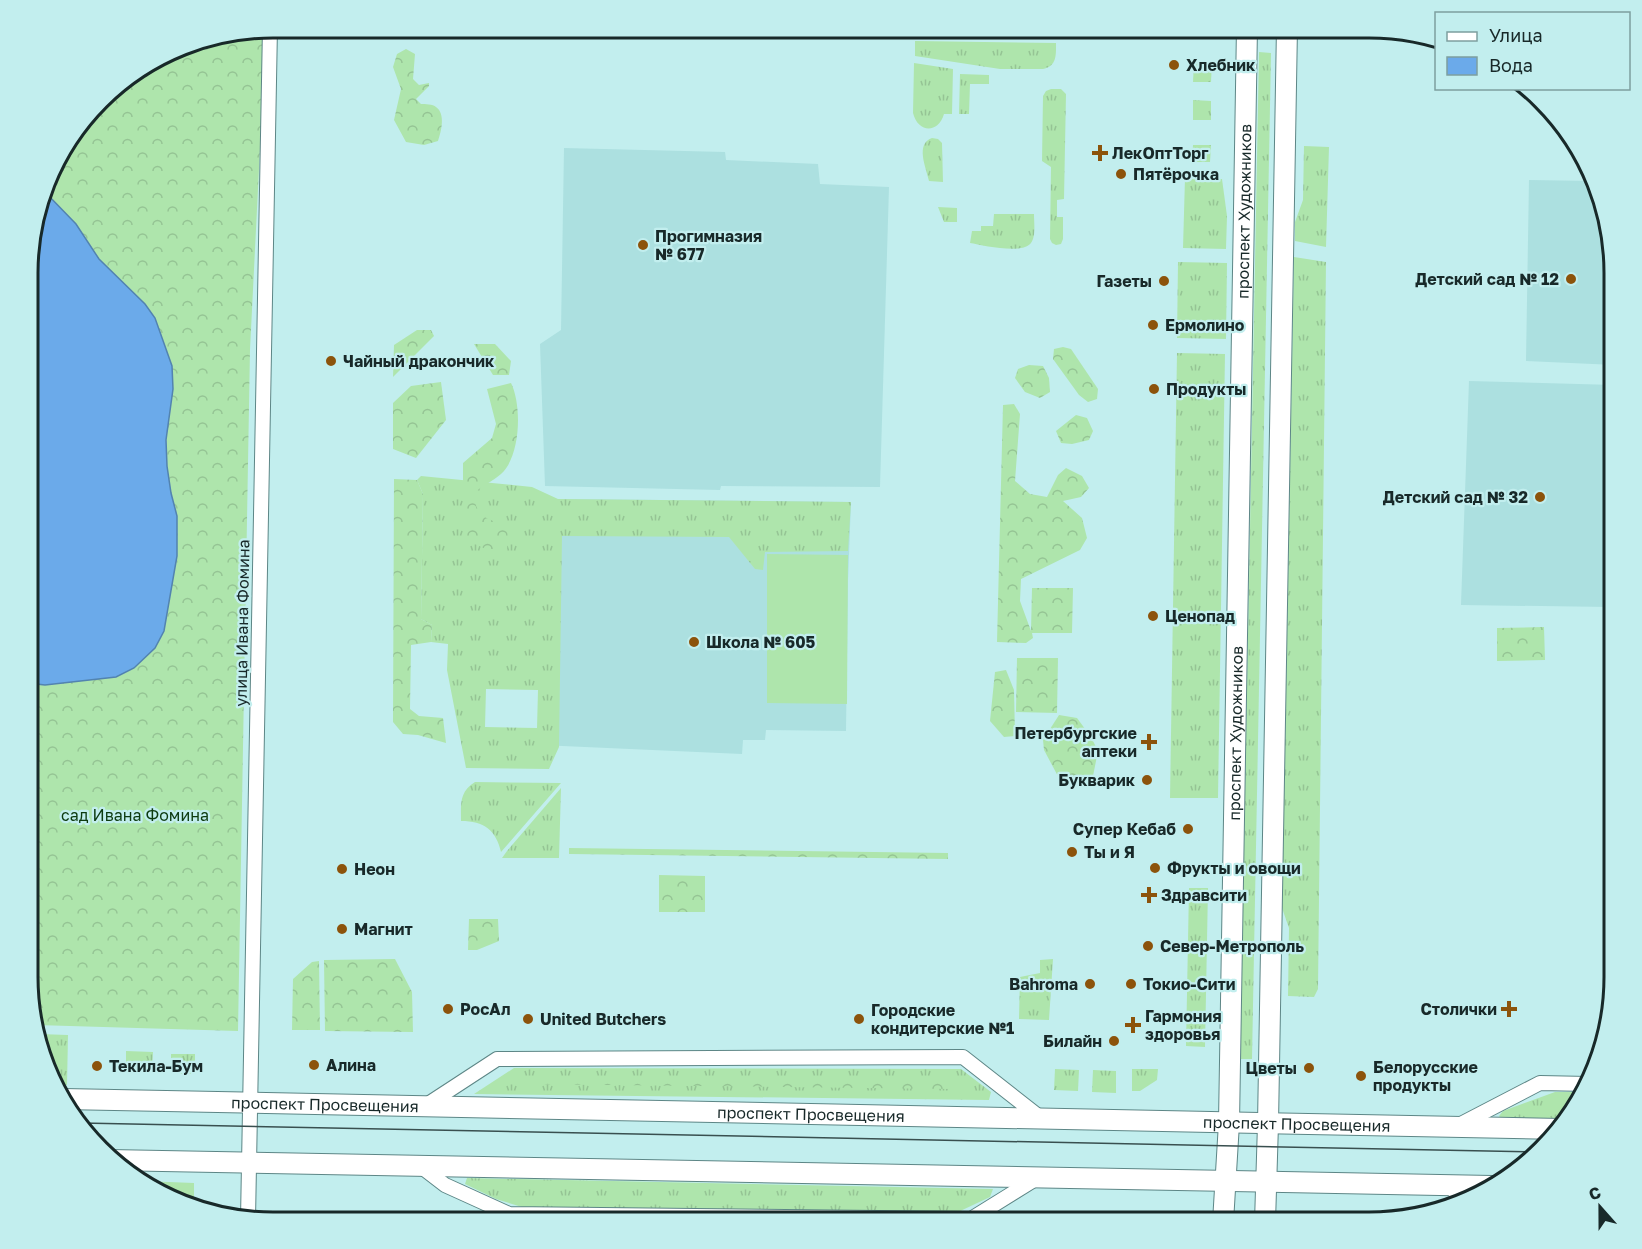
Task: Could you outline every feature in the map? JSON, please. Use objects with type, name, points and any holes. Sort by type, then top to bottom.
[{"type":"main road","name":"проспект Художников","points":[[1223,1212],[1229,1123],[1247,38]]},
{"type":"main road","points":[[1265,1212],[1287,38]]},
{"type":"main road","name":"проспект Просвещения","points":[[72,1099],[1549,1129]]},
{"type":"main road","points":[[126,1160],[1476,1186]]},
{"type":"street","name":"улица Ивана Фомина","points":[[248,1210],[270,38]]},
{"type":"street","points":[[424,1107],[497,1059],[963,1058],[1042,1119]]},
{"type":"street","points":[[1454,1127],[1540,1083],[1578,1084]]},
{"type":"street","points":[[419,1165],[445,1185],[505,1212]]},
{"type":"street","points":[[982,1212],[1039,1177]]},
{"type":"street","points":[[1447,1185],[1460,1194]]},
{"type":"shaded area","points":[[564,148],[725,152],[726,160],[818,164],[820,184],[889,187],[880,487],[721,486],[720,490],[545,486],[540,344],[561,330]]},
{"type":"shaded area","name":"Детский сад № 12","points":[[1529,180],[1586,181],[1600,226],[1604,257],[1604,365],[1526,361]]},
{"type":"shaded area","name":"Детский сад № 32","points":[[1469,381],[1604,385],[1604,607],[1461,605]]},
{"type":"shaded area","name":"Школа № 605","points":[[558,499],[851,502],[846,731],[766,730],[765,740],[743,740],[742,754],[540,745]]},
{"type":"green space","name":"сад Ивана Фомина","points":[[266,38],[250,350],[238,1031],[43,1025],[42,1023],[38,992],[38,684],[115,677],[134,667],[177,516],[167,466],[166,440],[172,366],[155,318],[145,304],[99,259],[76,224],[50,197],[69,155],[86,129],[106,106],[142,77],[182,55],[226,42]]},
{"type":"green space","points":[[915,41],[1056,43],[1056,56],[1048,68],[1000,69],[915,56]]},
{"type":"green space","points":[[406,49],[415,54],[413,79],[419,85],[429,83],[429,86],[416,99],[421,104],[436,107],[442,118],[438,141],[424,145],[406,142],[394,120],[401,89],[393,67],[397,54]]},
{"type":"green space","points":[[1259,52],[1271,53],[1252,1059],[1240,1059]]},
{"type":"green space","points":[[1194,62],[1212,62],[1211,82],[1193,82]]},
{"type":"green space","points":[[914,63],[953,69],[952,114],[944,114],[941,121],[933,128],[919,124],[913,113]]},
{"type":"green space","points":[[960,74],[989,75],[989,84],[970,84],[969,114],[959,114]]},
{"type":"green space","points":[[1051,89],[1061,89],[1066,94],[1064,199],[1057,200],[1057,217],[1063,217],[1063,239],[1061,244],[1056,245],[1050,239],[1051,167],[1042,161],[1043,96]]},
{"type":"green space","points":[[1193,100],[1211,101],[1211,120],[1193,120]]},
{"type":"green space","points":[[932,138],[942,143],[943,182],[929,181],[924,163],[924,145]]},
{"type":"green space","points":[[1193,145],[1211,145],[1210,162],[1192,162]]},
{"type":"green space","points":[[1304,146],[1329,147],[1326,247],[1295,241],[1295,222],[1303,200]]},
{"type":"green space","points":[[1185,178],[1222,179],[1227,216],[1226,249],[1183,248]]},
{"type":"green space","points":[[938,207],[957,208],[957,222],[944,222]]},
{"type":"green space","points":[[994,214],[1034,214],[1034,233],[1031,243],[1026,247],[1011,249],[970,243],[972,231],[981,231],[981,226],[993,226]]},
{"type":"green space","points":[[1294,257],[1326,262],[1318,989],[1314,997],[1288,996],[1289,928],[1282,908]]},
{"type":"green space","points":[[1178,262],[1227,263],[1226,339],[1177,338]]},
{"type":"green space","points":[[417,330],[431,330],[434,336],[393,377],[394,345]]},
{"type":"green space","points":[[474,344],[495,344],[511,361],[509,375],[493,375]]},
{"type":"green space","points":[[1063,347],[1071,349],[1098,389],[1097,399],[1088,402],[1079,395],[1053,359],[1054,349]]},
{"type":"green space","points":[[1177,353],[1225,354],[1218,798],[1170,798]]},
{"type":"green space","points":[[1029,365],[1043,366],[1049,378],[1050,392],[1040,398],[1025,392],[1015,378],[1018,369]]},
{"type":"green space","points":[[441,382],[446,420],[416,458],[393,449],[393,403],[411,386]]},
{"type":"green space","points":[[511,383],[515,392],[518,417],[513,455],[501,474],[474,493],[477,507],[484,516],[508,525],[507,552],[500,552],[483,548],[463,533],[463,463],[492,438],[496,424],[487,389]]},
{"type":"green space","points":[[1014,404],[1020,414],[1015,481],[1030,494],[1047,497],[1058,475],[1066,468],[1082,476],[1089,488],[1081,497],[1063,501],[1082,518],[1087,538],[1080,550],[1021,579],[1020,601],[1031,631],[1032,588],[1073,588],[1072,633],[1032,633],[1033,638],[1026,643],[997,642],[1003,405]]},
{"type":"green space","points":[[1076,415],[1087,418],[1093,431],[1089,440],[1072,444],[1061,443],[1056,431]]},
{"type":"green space","points":[[421,476],[532,487],[558,499],[851,502],[848,551],[765,552],[763,570],[755,569],[729,537],[562,536],[559,747],[549,769],[466,768],[447,670],[448,644],[431,642],[432,625],[421,619],[423,494],[417,480]],"holes":[[[486,689],[538,690],[537,728],[485,727]]]},
{"type":"green space","points":[[394,479],[417,480],[423,494],[421,619],[432,625],[431,642],[411,645],[410,709],[419,716],[443,718],[446,743],[418,735],[403,734],[393,722]]},
{"type":"green space","points":[[767,554],[848,555],[847,704],[767,703]]},
{"type":"green space","points":[[1544,627],[1545,660],[1497,661],[1497,628]]},
{"type":"green space","points":[[1017,658],[1058,658],[1057,713],[1016,712]]},
{"type":"green space","points":[[1006,670],[1014,690],[1015,736],[1004,737],[990,721],[995,672]]},
{"type":"green space","points":[[1059,715],[1077,718],[1091,737],[1098,751],[1093,776],[1082,780],[1060,780],[1044,750],[1043,740]]},
{"type":"green space","points":[[475,782],[561,783],[501,852],[496,838],[488,828],[469,821],[461,821],[461,804],[464,794]]},
{"type":"green space","points":[[561,788],[559,858],[502,858],[507,851]]},
{"type":"green space","points":[[569,848],[948,853],[948,859],[569,854]]},
{"type":"green space","points":[[659,875],[705,876],[705,912],[659,912]]},
{"type":"green space","points":[[1189,888],[1208,888],[1205,1047],[1186,1046]]},
{"type":"green space","points":[[469,919],[498,919],[499,941],[477,950],[468,950]]},
{"type":"green space","points":[[395,959],[412,992],[413,1032],[325,1031],[324,960]]},
{"type":"green space","points":[[1053,959],[1049,1020],[1019,1019],[1020,977],[1040,973],[1040,960]]},
{"type":"green space","points":[[319,961],[320,1030],[292,1030],[293,979],[312,962]]},
{"type":"green space","points":[[45,1034],[68,1035],[67,1085],[64,1085],[55,1067]]},
{"type":"green space","points":[[126,1051],[153,1052],[152,1070],[126,1069]]},
{"type":"green space","points":[[171,1054],[195,1054],[195,1074],[171,1074]]},
{"type":"green space","points":[[514,1068],[961,1069],[991,1092],[989,1100],[474,1094]]},
{"type":"green space","points":[[1055,1069],[1079,1070],[1078,1091],[1054,1090]]},
{"type":"green space","points":[[1132,1069],[1158,1069],[1157,1080],[1140,1091],[1132,1091]]},
{"type":"green space","points":[[1093,1070],[1116,1071],[1116,1093],[1092,1092]]},
{"type":"green space","points":[[521,1077],[952,1079],[952,1089],[521,1084]]},
{"type":"green space","points":[[1555,1092],[1574,1092],[1555,1122],[1501,1119],[1499,1116],[1503,1111]]},
{"type":"green space","points":[[467,1178],[993,1189],[990,1197],[958,1212],[870,1212],[525,1208],[496,1199],[465,1184]]},
{"type":"green space","points":[[158,1182],[194,1183],[194,1198]]},
{"type":"water","points":[[50,197],[76,224],[99,259],[145,304],[155,318],[172,366],[173,389],[166,440],[167,466],[177,516],[177,556],[164,631],[155,648],[134,668],[116,677],[38,684],[38,257],[42,226]]},
{"type":"tram line","points":[[89,1123],[1526,1152]]},
{"type":"place","name":"Хлебник","points":[[1174,65]]},
{"type":"place","name":"ЛекОптТорг","points":[[1100,153]]},
{"type":"place","name":"Пятёрочка","points":[[1121,174]]},
{"type":"place","name":"Прогимназия № 677","points":[[643,245]]},
{"type":"place","name":"Детский сад № 12","points":[[1571,279]]},
{"type":"place","name":"Газеты","points":[[1164,281]]},
{"type":"place","name":"Ермолино","points":[[1153,325]]},
{"type":"place","name":"Чайный дракончик","points":[[331,361]]},
{"type":"place","name":"Продукты","points":[[1154,389]]},
{"type":"place","name":"Детский сад № 32","points":[[1540,497]]},
{"type":"place","name":"Ценопад","points":[[1153,616]]},
{"type":"place","name":"Школа № 605","points":[[694,642]]},
{"type":"place","name":"Петербургские аптеки","points":[[1149,742]]},
{"type":"place","name":"Букварик","points":[[1147,780]]},
{"type":"place","name":"Супер Кебаб","points":[[1188,829]]},
{"type":"place","name":"Ты и Я","points":[[1072,852]]},
{"type":"place","name":"Фрукты и овощи","points":[[1155,868]]},
{"type":"place","name":"Неон","points":[[342,869]]},
{"type":"place","name":"Здравсити","points":[[1149,895]]},
{"type":"place","name":"Магнит","points":[[342,929]]},
{"type":"place","name":"Север-Метрополь","points":[[1148,946]]},
{"type":"place","name":"Bahroma","points":[[1090,984]]},
{"type":"place","name":"Токио-Сити","points":[[1131,984]]},
{"type":"place","name":"РосАл","points":[[448,1009]]},
{"type":"place","name":"Столички","points":[[1509,1009]]},
{"type":"place","name":"United Butchers","points":[[528,1019]]},
{"type":"place","name":"Городские кондитерские №1","points":[[859,1019]]},
{"type":"place","name":"Гармония здоровья","points":[[1133,1025]]},
{"type":"place","name":"Билайн","points":[[1114,1041]]},
{"type":"place","name":"Алина","points":[[314,1065]]},
{"type":"place","name":"Текила-Бум","points":[[97,1066]]},
{"type":"place","name":"Цветы","points":[[1309,1068]]},
{"type":"place","name":"Белорусские продукты","points":[[1361,1076]]}]
